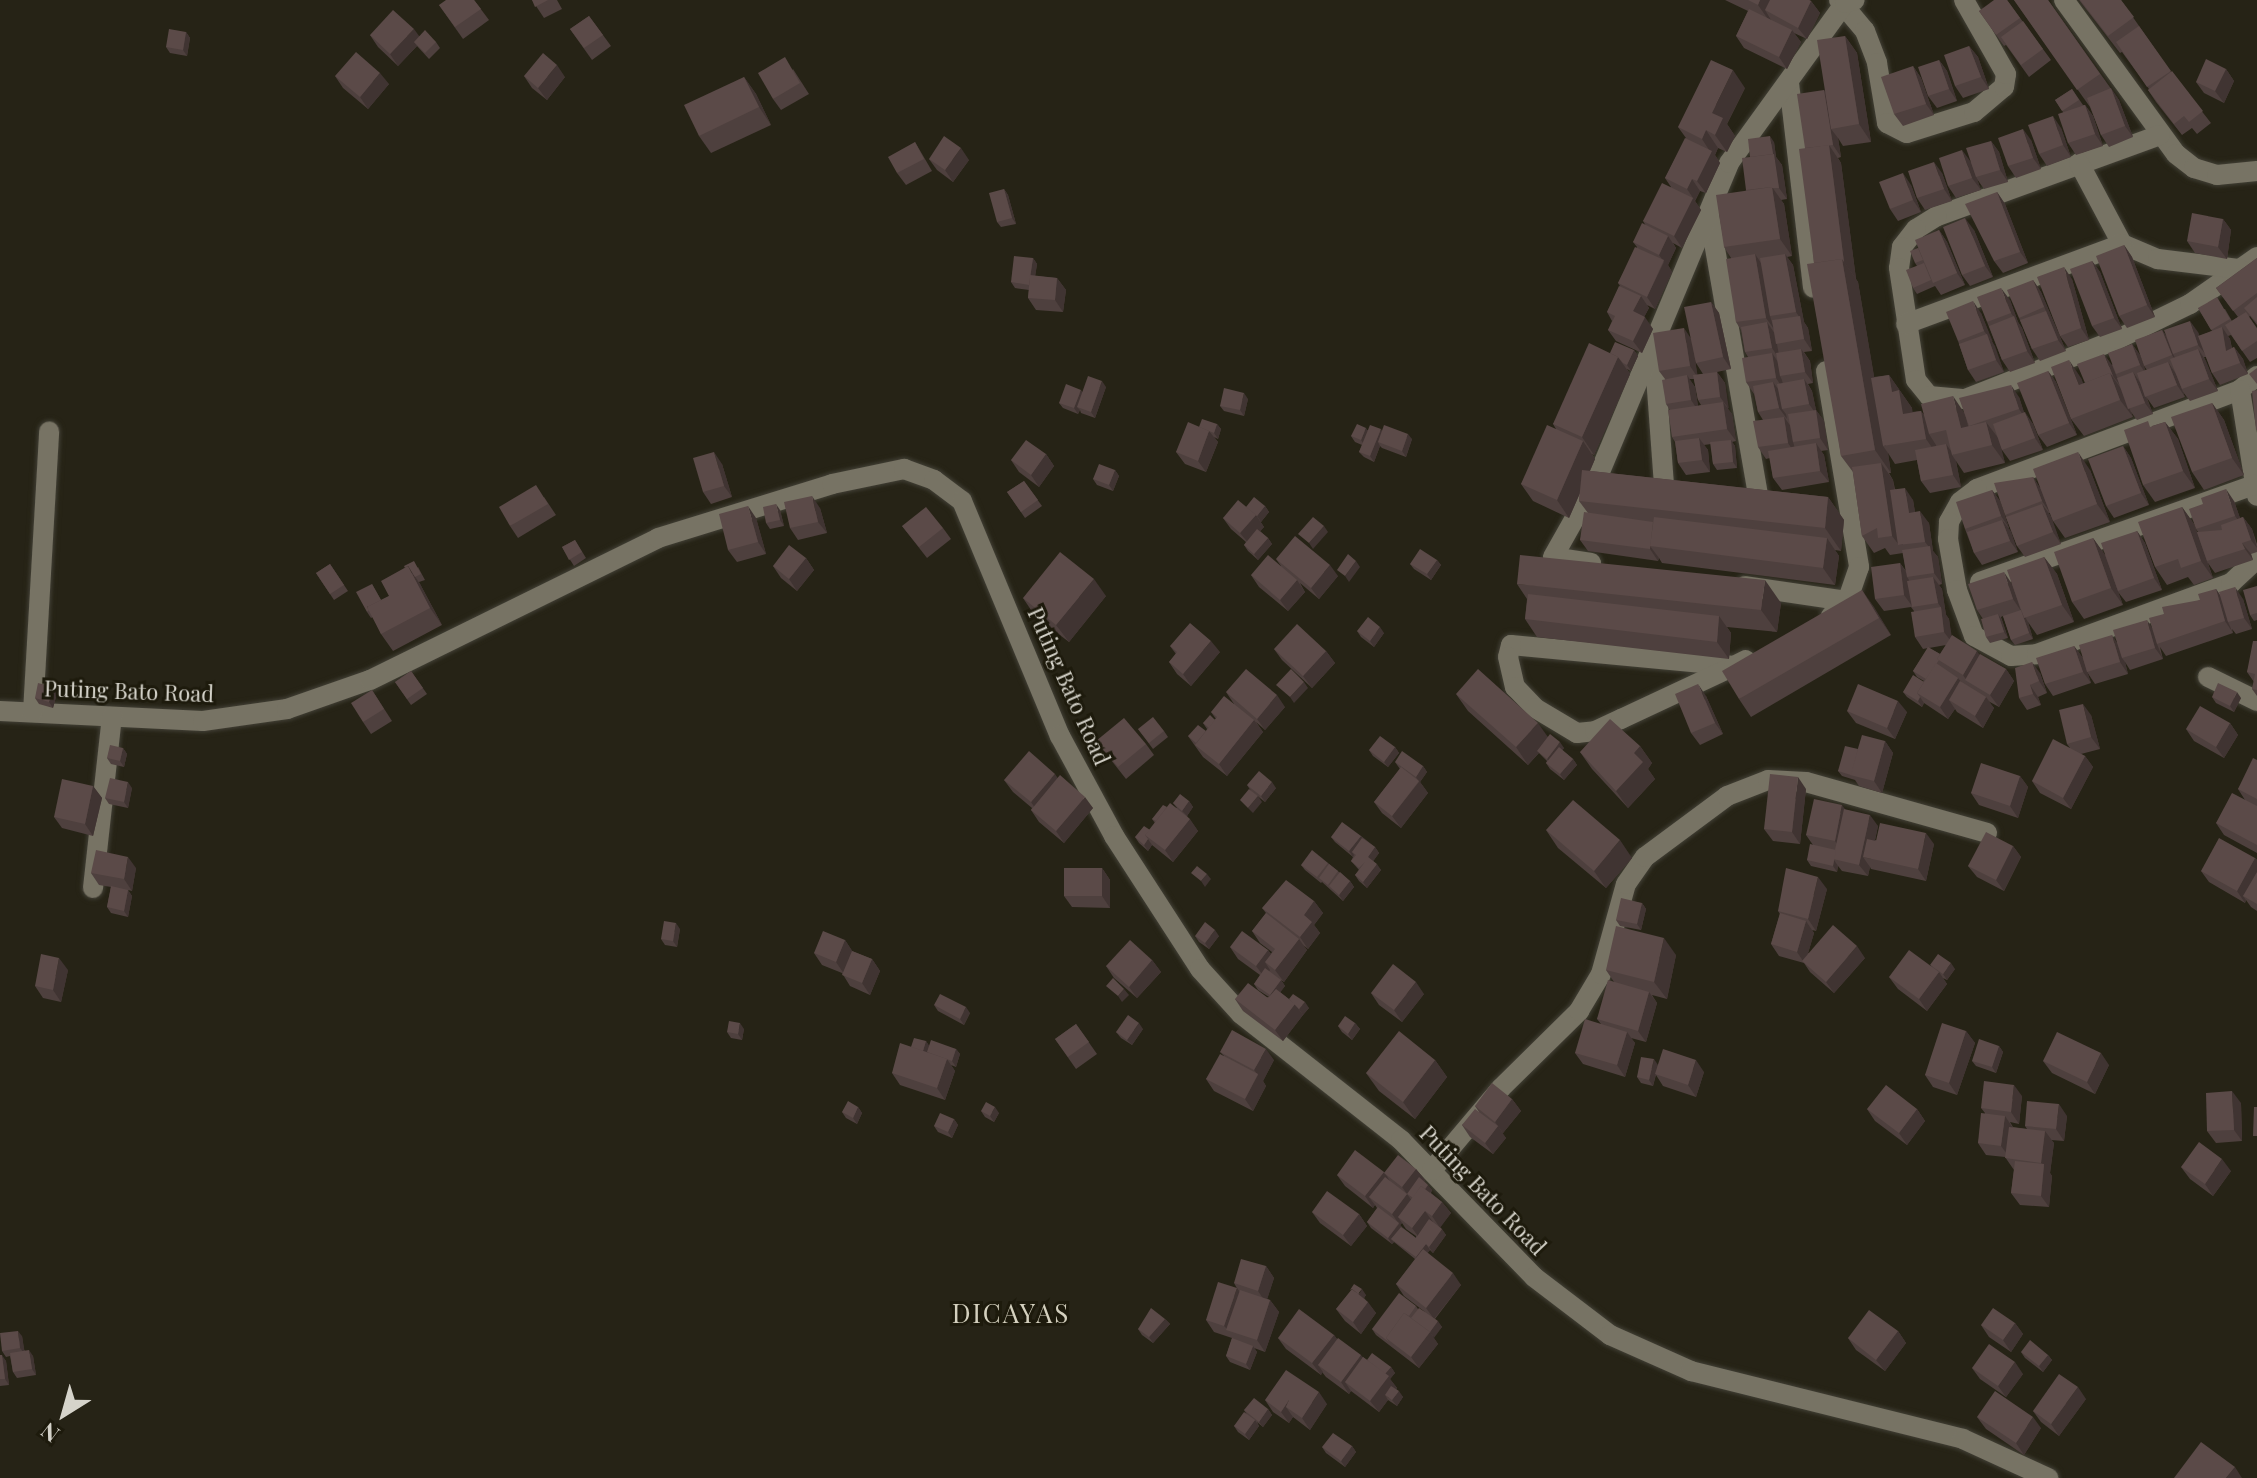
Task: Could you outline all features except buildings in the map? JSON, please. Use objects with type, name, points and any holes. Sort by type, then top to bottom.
[{"type":"street","points":[[1615,567],[1553,557],[1597,479],[1729,163],[1755,121],[1789,83],[1847,1],[1877,63],[1887,123],[1907,133],[1974,112],[2004,87],[2006,74],[1964,0]]},
{"type":"street","points":[[2064,0],[2160,135],[2194,168],[2217,175],[2257,171]]},
{"type":"street","points":[[1789,83],[1816,309]]},
{"type":"street","points":[[2160,135],[2079,163],[1916,229],[1902,247],[1899,268],[1916,380],[1929,396],[1965,399],[2118,339],[2190,304],[2257,257]]},
{"type":"street","points":[[2079,163],[2122,244]]},
{"type":"street","points":[[1709,213],[1757,494]]},
{"type":"street","points":[[1906,324],[2122,244],[2198,267],[2240,269]]},
{"type":"street","points":[[1597,479],[1672,484],[1654,345]]},
{"type":"street","points":[[1817,624],[1847,601],[1859,567],[1840,502],[1824,353]]},
{"type":"street","points":[[2257,376],[2240,390],[1977,489],[1960,502],[1949,522],[1957,590],[1974,636],[1988,648],[2011,656],[2037,654],[2231,583],[2257,559]]},
{"type":"street","points":[[1957,590],[2255,490],[2240,390]]},
{"type":"street","points":[[33,712],[49,431]]},
{"type":"street","name":"Puting Bato Road","points":[[0,711],[203,721],[287,709],[370,680],[658,538],[832,484],[904,469],[919,474],[962,501],[1060,736],[1114,836],[1200,969],[1241,1014],[1344,1090],[1432,1170],[1534,1277],[1610,1335],[1691,1371],[1963,1439],[2048,1478]]},
{"type":"street","points":[[1723,583],[1847,601]]},
{"type":"street","points":[[1734,666],[1511,645],[1508,671],[1535,708],[1577,733],[1595,731],[1734,666],[1762,652]]},
{"type":"street","points":[[2208,677],[2257,701]]},
{"type":"street","points":[[93,888],[112,717]]},
{"type":"street","points":[[1432,1170],[1492,1097],[1579,1011],[1601,974],[1626,884],[1645,857],[1727,796],[1768,780],[1806,782],[1987,833]]},
{"type":"district","name":"DICAYAS","points":[[1011,1313]]}]
